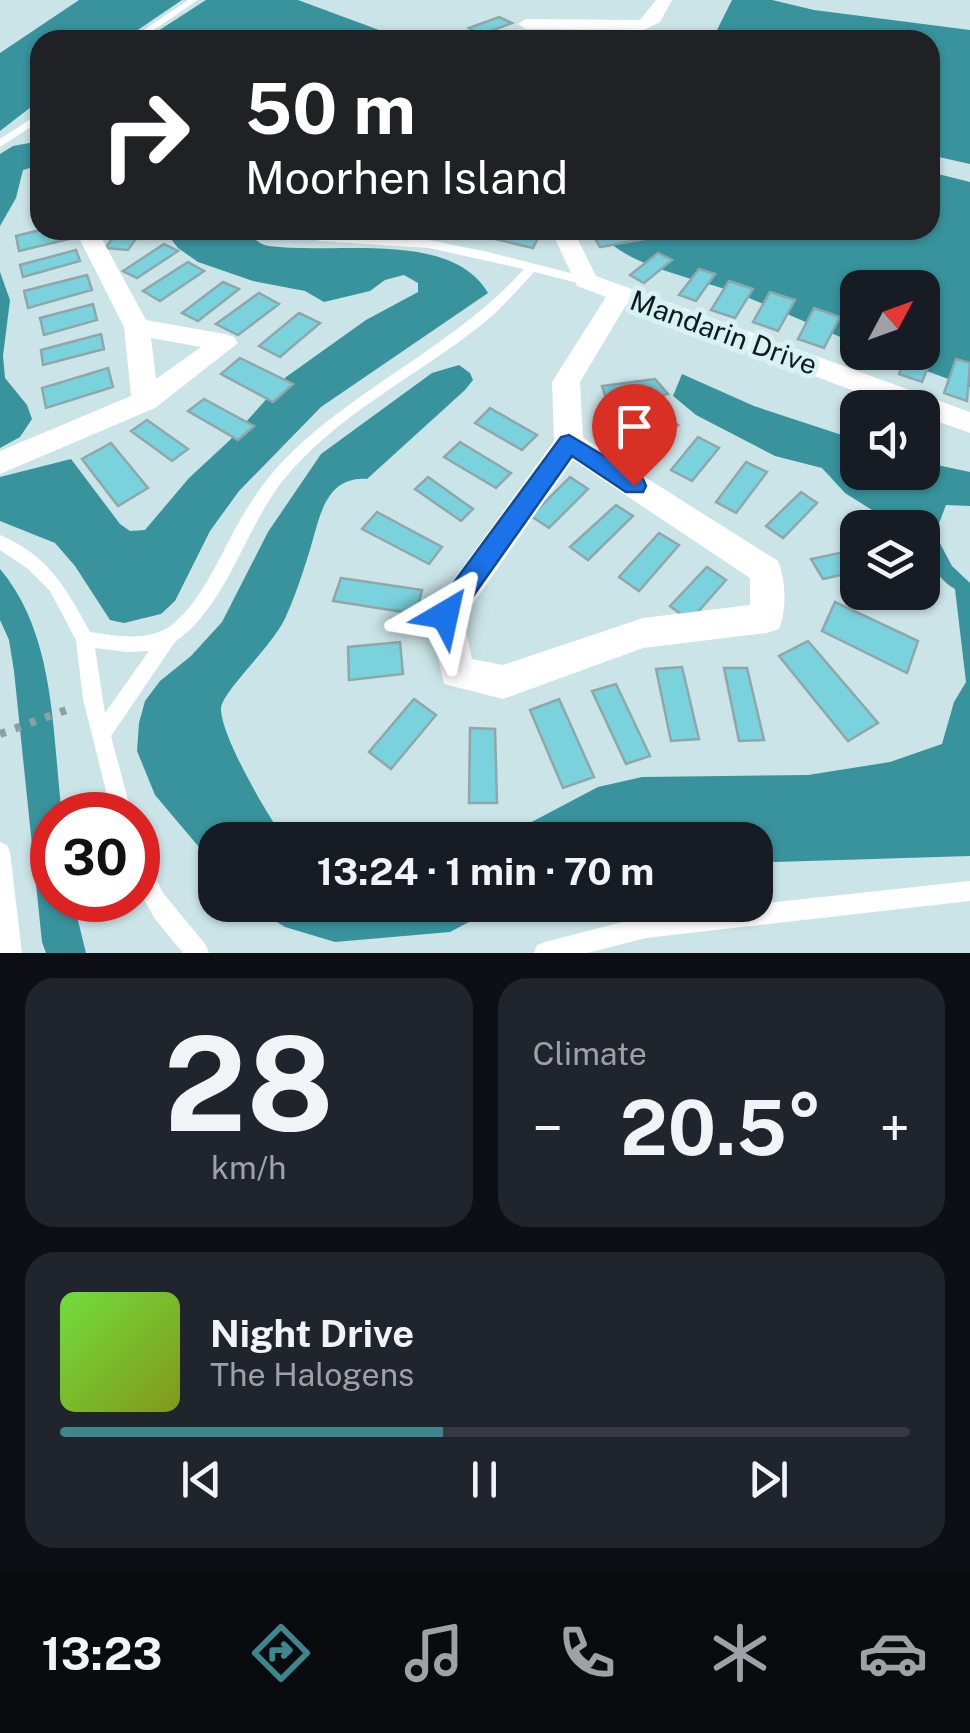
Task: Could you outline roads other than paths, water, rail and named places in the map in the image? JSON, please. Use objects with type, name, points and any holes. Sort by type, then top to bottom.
[{"type":"street","points":[[527,23],[644,25],[654,18],[664,0]]},
{"type":"street","points":[[91,240],[137,327],[145,401]]},
{"type":"street","points":[[567,240],[586,281]]},
{"type":"street","name":"Mandarin Drive","points":[[586,281],[970,423]]},
{"type":"street","points":[[569,443],[766,570],[767,618],[643,633],[503,682],[457,672],[445,615],[569,443],[566,382],[620,294]]},
{"type":"street","points":[[0,463],[145,401],[224,344],[137,327]]},
{"type":"lane","points":[[148,30],[194,0]]},
{"type":"lane","points":[[0,144],[30,125]]},
{"type":"lane","points":[[337,240],[430,244],[586,281]]},
{"type":"lane","points":[[100,734],[169,636],[192,615],[251,515],[294,458],[348,411],[499,305],[531,268]]},
{"type":"lane","points":[[0,542],[34,564],[56,586],[85,639],[100,734],[116,792]]},
{"type":"lane","points":[[85,639],[116,644],[169,636]]},
{"type":"lane","points":[[0,852],[11,953]]},
{"type":"lane","points":[[545,953],[646,927],[970,891]]},
{"type":"lane","points":[[160,906],[198,953]]},
{"type":"water","points":[[79,0],[182,0],[138,30],[34,30]]},
{"type":"water","points":[[206,0],[298,0],[379,30],[160,30]]},
{"type":"water","points":[[732,0],[772,0],[814,10],[970,30],[970,164],[940,157],[940,30],[717,30]]},
{"type":"water","points":[[30,33],[30,108],[0,131],[0,53]]},
{"type":"water","points":[[30,143],[30,168],[23,170],[16,198],[0,226],[0,154]]},
{"type":"water","points":[[940,174],[970,182],[970,387],[924,370],[940,370],[940,270],[840,270],[840,337],[736,293],[626,254],[607,240],[940,240]]},
{"type":"water","points":[[172,240],[256,240],[269,246],[295,248],[419,252],[447,260],[471,273],[488,293],[321,407],[239,491],[210,531],[175,601],[161,614],[124,623],[110,620],[55,543],[0,521],[0,477],[71,459],[120,524],[130,531],[145,530],[286,377],[366,320],[418,292],[418,283],[404,275],[385,280],[370,291],[324,302],[305,291],[253,281],[198,262]]},
{"type":"water","points":[[0,272],[10,300],[3,356],[5,378],[27,405],[32,419],[20,437],[0,448]]},
{"type":"water","points":[[459,365],[473,380],[367,479],[340,485],[331,494],[281,626],[221,708],[236,755],[274,822],[198,822],[198,846],[160,801],[160,792],[154,792],[137,751],[145,701],[160,681],[191,656],[222,622],[268,532],[321,454],[432,373]]},
{"type":"water","points":[[682,374],[754,406],[840,434],[840,488],[822,468],[775,456],[696,415],[673,396]]},
{"type":"water","points":[[940,466],[970,472],[970,506],[946,505],[940,521],[940,510],[872,510],[842,490],[940,490]]},
{"type":"water","points":[[940,543],[952,566],[970,583],[970,856],[775,862],[773,822],[532,822],[598,787],[642,777],[808,775],[890,762],[942,744],[954,702],[966,682],[955,589],[941,577]]},
{"type":"water","points":[[0,569],[32,624],[42,654],[53,719],[60,792],[30,792],[30,826],[14,671],[9,640],[0,620]]},
{"type":"water","points":[[40,922],[78,922],[86,953],[46,953]]},
{"type":"water","points":[[277,922],[469,922],[450,932],[335,942]]}]
